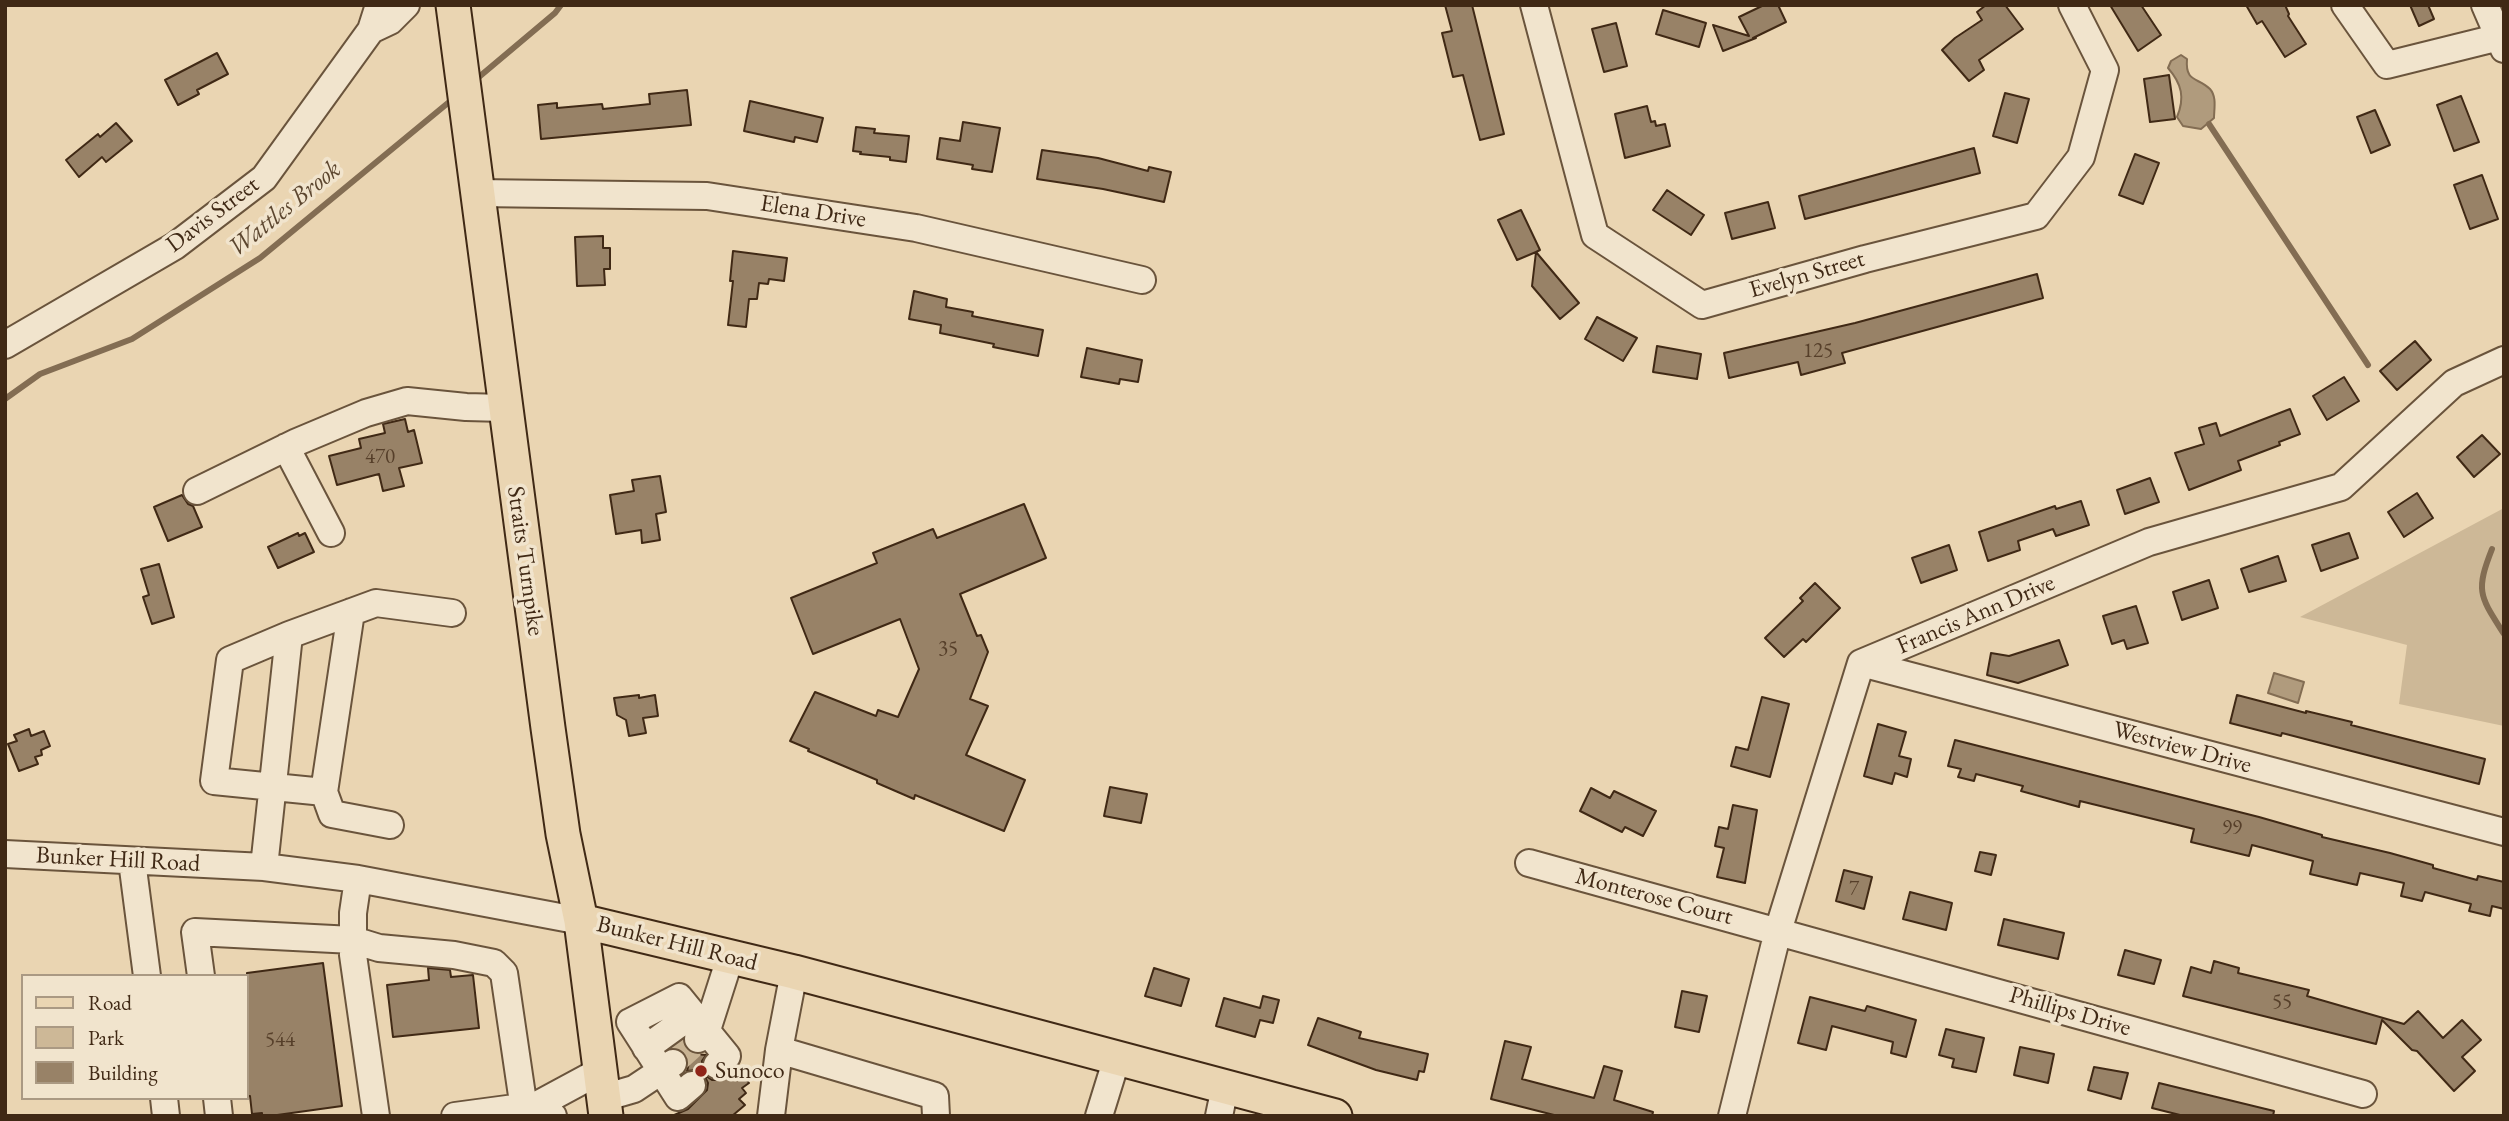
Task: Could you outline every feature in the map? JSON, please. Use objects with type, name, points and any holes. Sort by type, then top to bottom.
[{"type":"main road","name":"Straits Turnpike","points":[[454,7],[504,408],[563,834],[581,921],[603,1095]]},
{"type":"main road","name":"Bunker Hill Road","points":[[581,921],[794,972],[1117,1058],[1222,1101],[1335,1116]]},
{"type":"street","name":"Davis Street","points":[[5,345],[175,246],[264,178],[375,17],[390,20],[405,5]]},
{"type":"street","name":"Evelyn Street","points":[[1535,5],[1595,235],[1702,304],[2035,216],[2081,157],[2105,70],[2072,5]]},
{"type":"street","points":[[2345,5],[2387,65],[2502,41],[2486,5]]},
{"type":"street","name":"Elena Drive","points":[[477,193],[707,195],[916,228],[1142,280]]},
{"type":"street","name":"Francis Ann Drive","points":[[1861,663],[2149,542],[2341,487],[2454,383],[2504,360]]},
{"type":"street","points":[[197,491],[286,447],[366,413],[407,401],[504,408]]},
{"type":"street","points":[[286,447],[331,533]]},
{"type":"street","points":[[324,792],[214,781],[230,660],[376,603],[452,613]]},
{"type":"street","points":[[351,612],[324,792],[332,814],[390,825]]},
{"type":"street","points":[[264,867],[289,635]]},
{"type":"street","points":[[1732,1116],[1778,931],[1861,663]]},
{"type":"street","name":"Westview Drive","points":[[1861,663],[2504,832]]},
{"type":"street","name":"Bunker Hill Road","points":[[5,854],[264,867],[358,879],[581,921]]},
{"type":"street","points":[[132,861],[147,974]]},
{"type":"street","name":"Monterose Court","points":[[1529,863],[1778,931]]},
{"type":"street","points":[[358,879],[353,913],[353,955],[376,1116]]},
{"type":"street","name":"Phillips Drive","points":[[1778,931],[2363,1094]]},
{"type":"street","points":[[201,974],[195,932],[353,940],[379,948],[454,955],[494,963],[504,973],[535,1111]]},
{"type":"street","points":[[699,1028],[730,958]]},
{"type":"street","points":[[771,1116],[779,1050],[794,972]]},
{"type":"street","points":[[692,1085],[678,1097],[667,1067],[646,1048],[630,1022],[679,997],[699,1028],[727,1056],[717,1065]]},
{"type":"street","points":[[779,1050],[936,1096],[936,1116]]},
{"type":"street","points":[[1099,1116],[1117,1058]]},
{"type":"street","points":[[455,1116],[535,1111],[634,1089],[667,1067]]},
{"type":"green space","points":[[2504,508],[2504,726],[2399,704],[2407,645],[2300,617]]},
{"type":"shaded area","points":[[2181,55],[2187,59],[2190,76],[2210,89],[2214,96],[2214,118],[2201,129],[2183,126],[2177,117],[2181,91],[2168,68],[2171,61]]},
{"type":"shaded area","points":[[2274,673],[2304,682],[2298,703],[2268,693]]},
{"type":"building","points":[[1445,5],[1472,5],[1504,134],[1480,140],[1463,75],[1453,77],[1442,33],[1452,31]]},
{"type":"building","points":[[1764,5],[1778,5],[1786,22],[1723,51],[1713,25],[1749,36],[1739,17]]},
{"type":"building","points":[[1986,5],[2005,5],[2023,29],[1979,60],[1984,70],[1969,81],[1942,50],[1982,20],[1977,12]]},
{"type":"building","points":[[2110,5],[2141,5],[2161,35],[2138,51]]},
{"type":"building","points":[[2246,5],[2285,5],[2288,16],[2306,44],[2285,57],[2262,21],[2257,24]]},
{"type":"building","points":[[2410,5],[2428,5],[2434,19],[2419,26]]},
{"type":"building","points":[[1663,10],[1706,23],[1699,47],[1656,34]]},
{"type":"building","points":[[1616,23],[1627,66],[1604,72],[1592,29]]},
{"type":"building","points":[[217,53],[228,74],[197,90],[199,94],[178,105],[165,80]]},
{"type":"building","points":[[2169,75],[2175,119],[2150,122],[2144,79]]},
{"type":"building","points":[[687,90],[691,125],[541,139],[538,105],[557,103],[557,108],[602,104],[603,109],[650,104],[649,94]]},
{"type":"building","points":[[2005,93],[2029,99],[2017,143],[1993,136]]},
{"type":"building","points":[[2461,96],[2479,142],[2454,151],[2437,105]]},
{"type":"building","points":[[750,101],[823,118],[817,142],[795,137],[794,142],[744,131]]},
{"type":"building","points":[[1647,106],[1651,122],[1655,121],[1656,126],[1665,124],[1670,146],[1625,158],[1615,114]]},
{"type":"building","points":[[2375,110],[2390,145],[2371,153],[2357,117]]},
{"type":"building","points":[[963,122],[1000,128],[992,172],[972,169],[973,165],[937,159],[940,138],[960,141]]},
{"type":"building","points":[[116,123],[132,141],[106,162],[102,157],[79,177],[66,160]]},
{"type":"building","points":[[856,127],[875,129],[874,133],[909,136],[906,162],[853,151]]},
{"type":"building","points":[[1974,148],[1980,173],[1805,219],[1799,196]]},
{"type":"building","points":[[1042,150],[1098,158],[1148,171],[1149,167],[1171,172],[1164,202],[1037,179]]},
{"type":"building","points":[[2135,154],[2159,163],[2143,204],[2119,195]]},
{"type":"building","points":[[2482,175],[2498,219],[2470,229],[2454,185]]},
{"type":"building","points":[[1667,190],[1704,215],[1691,235],[1653,210]]},
{"type":"building","points":[[1768,202],[1775,228],[1732,239],[1725,213]]},
{"type":"building","points":[[1521,210],[1540,250],[1517,260],[1498,220]]},
{"type":"building","points":[[603,236],[603,248],[610,248],[610,269],[604,269],[605,285],[577,286],[575,237]]},
{"type":"building","points":[[733,251],[787,258],[784,281],[769,279],[768,284],[759,283],[757,299],[749,299],[746,327],[728,325]]},
{"type":"building","points":[[1536,252],[1579,303],[1560,319],[1532,286]]},
{"type":"building","points":[[2037,274],[2043,298],[1842,353],[1845,363],[1801,375],[1798,362],[1729,378],[1724,353],[1855,323]]},
{"type":"building","points":[[914,291],[947,299],[946,307],[973,312],[972,316],[1043,330],[1038,356],[940,333],[941,325],[909,319]]},
{"type":"building","points":[[1597,317],[1637,338],[1623,361],[1585,339]]},
{"type":"building","points":[[2415,341],[2431,360],[2397,390],[2380,371]]},
{"type":"building","points":[[1657,346],[1701,354],[1697,379],[1653,372]]},
{"type":"building","points":[[1087,348],[1142,360],[1138,382],[1120,379],[1119,384],[1081,377]]},
{"type":"building","points":[[2344,377],[2359,401],[2327,420],[2313,396]]},
{"type":"building","points":[[2290,409],[2300,434],[2238,461],[2241,470],[2189,490],[2175,453],[2204,444],[2199,428],[2216,423],[2220,436]]},
{"type":"building","points":[[405,419],[408,432],[414,430],[422,463],[399,468],[404,486],[383,491],[379,474],[337,485],[329,456],[361,448],[359,439],[385,433],[383,424]]},
{"type":"building","points":[[2482,435],[2500,454],[2474,477],[2457,457]]},
{"type":"building","points":[[660,476],[666,512],[656,514],[660,540],[642,543],[641,530],[616,534],[610,495],[634,491],[632,480]]},
{"type":"building","points":[[2150,478],[2159,502],[2125,514],[2117,490]]},
{"type":"building","points":[[2417,493],[2433,518],[2404,537],[2388,512]]},
{"type":"building","points":[[182,495],[188,504],[193,506],[202,527],[168,541],[154,507]]},
{"type":"building","points":[[2081,501],[2089,525],[2056,536],[2053,529],[2018,541],[2020,550],[1988,561],[1979,532],[2055,506],[2056,509]]},
{"type":"building","points":[[1024,504],[1046,558],[960,594],[977,636],[981,635],[988,652],[970,699],[988,706],[966,755],[1025,780],[1004,831],[915,795],[914,799],[790,741],[815,692],[876,716],[878,710],[898,717],[919,669],[900,619],[813,654],[791,598],[877,563],[873,553],[933,529],[937,538]]},
{"type":"building","points":[[298,533],[299,536],[305,533],[314,552],[278,568],[268,547]]},
{"type":"building","points":[[2349,533],[2358,558],[2321,571],[2312,545]]},
{"type":"building","points":[[1949,545],[1957,570],[1921,583],[1912,558]]},
{"type":"building","points":[[2278,556],[2286,581],[2249,592],[2241,569]]},
{"type":"building","points":[[159,564],[174,617],[152,624],[143,597],[149,595],[141,569]]},
{"type":"building","points":[[2209,580],[2218,608],[2182,620],[2173,592]]},
{"type":"building","points":[[1815,583],[1840,608],[1806,642],[1803,639],[1784,657],[1765,638],[1803,601],[1800,598]]},
{"type":"building","points":[[2136,606],[2148,643],[2127,649],[2124,640],[2112,644],[2103,616]]},
{"type":"building","points":[[2059,640],[2068,665],[2018,683],[1987,675],[1991,653],[2009,656]]},
{"type":"building","points":[[639,695],[639,698],[655,695],[658,716],[643,718],[646,733],[629,736],[626,720],[617,715],[614,698]]},
{"type":"building","points":[[2237,695],[2352,722],[2351,725],[2485,759],[2479,784],[2282,733],[2281,736],[2230,723]]},
{"type":"building","points":[[1762,697],[1789,704],[1770,777],[1731,766],[1736,747],[1748,750]]},
{"type":"building","points":[[1878,724],[1906,732],[1899,756],[1911,759],[1907,777],[1895,773],[1892,784],[1864,776]]},
{"type":"building","points":[[29,729],[31,736],[44,731],[50,746],[41,750],[42,755],[35,757],[38,764],[19,771],[8,744],[17,741],[14,735]]},
{"type":"building","points":[[1955,740],[2259,817],[2322,837],[2433,865],[2433,868],[2477,880],[2478,876],[2504,882],[2504,909],[2492,906],[2490,916],[2469,911],[2471,904],[2425,892],[2422,901],[2401,896],[2404,883],[2360,873],[2357,885],[2310,874],[2313,861],[2252,845],[2249,856],[2191,842],[2194,829],[2080,801],[2079,807],[2021,791],[2023,786],[1976,774],[1974,781],[1958,777],[1961,769],[1948,766]]},
{"type":"building","points":[[1110,787],[1147,794],[1141,823],[1104,816]]},
{"type":"building","points":[[1591,788],[1610,798],[1614,791],[1656,811],[1643,836],[1625,827],[1622,832],[1580,811]]},
{"type":"building","points":[[1733,805],[1757,810],[1745,883],[1717,877],[1724,848],[1715,846],[1719,827],[1728,829]]},
{"type":"building","points":[[1980,852],[1996,855],[1991,875],[1975,871]]},
{"type":"building","points":[[1844,870],[1872,877],[1864,909],[1836,901]]},
{"type":"building","points":[[1910,892],[1952,903],[1946,930],[1903,919]]},
{"type":"building","points":[[2004,919],[2064,933],[2058,959],[1998,945]]},
{"type":"building","points":[[2125,950],[2161,960],[2154,984],[2118,975]]},
{"type":"building","points":[[2214,961],[2239,968],[2238,973],[2309,990],[2307,996],[2404,1024],[2418,1011],[2443,1038],[2462,1020],[2481,1040],[2462,1057],[2475,1071],[2454,1091],[2417,1051],[2412,1050],[2382,1020],[2376,1044],[2183,996],[2191,967],[2211,973]]},
{"type":"building","points":[[323,963],[342,1106],[270,1116],[252,1114],[248,1096],[247,973]]},
{"type":"building","points":[[428,968],[450,970],[451,977],[473,975],[479,1028],[393,1037],[387,985],[429,980]]},
{"type":"building","points":[[1154,968],[1189,979],[1181,1006],[1145,996]]},
{"type":"building","points":[[1682,991],[1707,996],[1699,1032],[1675,1027]]},
{"type":"building","points":[[1263,996],[1279,1000],[1273,1023],[1260,1020],[1255,1037],[1216,1026],[1224,998],[1260,1008]]},
{"type":"building","points":[[1810,997],[1865,1011],[1867,1006],[1916,1020],[1906,1057],[1891,1053],[1893,1042],[1832,1026],[1826,1050],[1798,1043]]},
{"type":"building","points":[[1318,1018],[1361,1032],[1359,1038],[1428,1054],[1424,1072],[1419,1071],[1417,1080],[1376,1070],[1308,1045]]},
{"type":"building","points":[[1946,1029],[1984,1038],[1976,1072],[1952,1067],[1954,1059],[1939,1055]]},
{"type":"building","points":[[683,1041],[687,1051],[706,1055],[702,1061],[702,1069],[712,1080],[721,1080],[737,1068],[749,1083],[742,1088],[746,1093],[739,1099],[745,1105],[732,1116],[672,1116],[688,1109],[707,1090],[708,1083],[704,1075],[697,1070],[687,1071],[689,1063],[686,1055],[681,1049],[674,1047]]},
{"type":"building","points":[[1505,1041],[1531,1047],[1522,1079],[1594,1098],[1604,1066],[1622,1071],[1614,1100],[1653,1112],[1652,1116],[1558,1116],[1491,1099]]},
{"type":"building","points":[[2020,1047],[2054,1054],[2048,1083],[2014,1075]]},
{"type":"building","points":[[2094,1067],[2128,1073],[2121,1099],[2088,1090]]},
{"type":"building","points":[[2159,1083],[2274,1111],[2273,1116],[2184,1116],[2152,1108]]},
{"type":"waterway","name":"Wattles Brook","points":[[473,82],[561,5]]},
{"type":"waterway","name":"Wattles Brook","points":[[5,399],[40,374],[132,339],[260,258],[454,98]]},
{"type":"waterway","points":[[2209,124],[2368,365]]},
{"type":"waterway","points":[[2492,549],[2483,575],[2483,593],[2485,602],[2504,634]]},
{"type":"tunnel","points":[[673,1063],[697,1041]]},
{"type":"place","name":"Sunoco","points":[[701,1071]]}]
